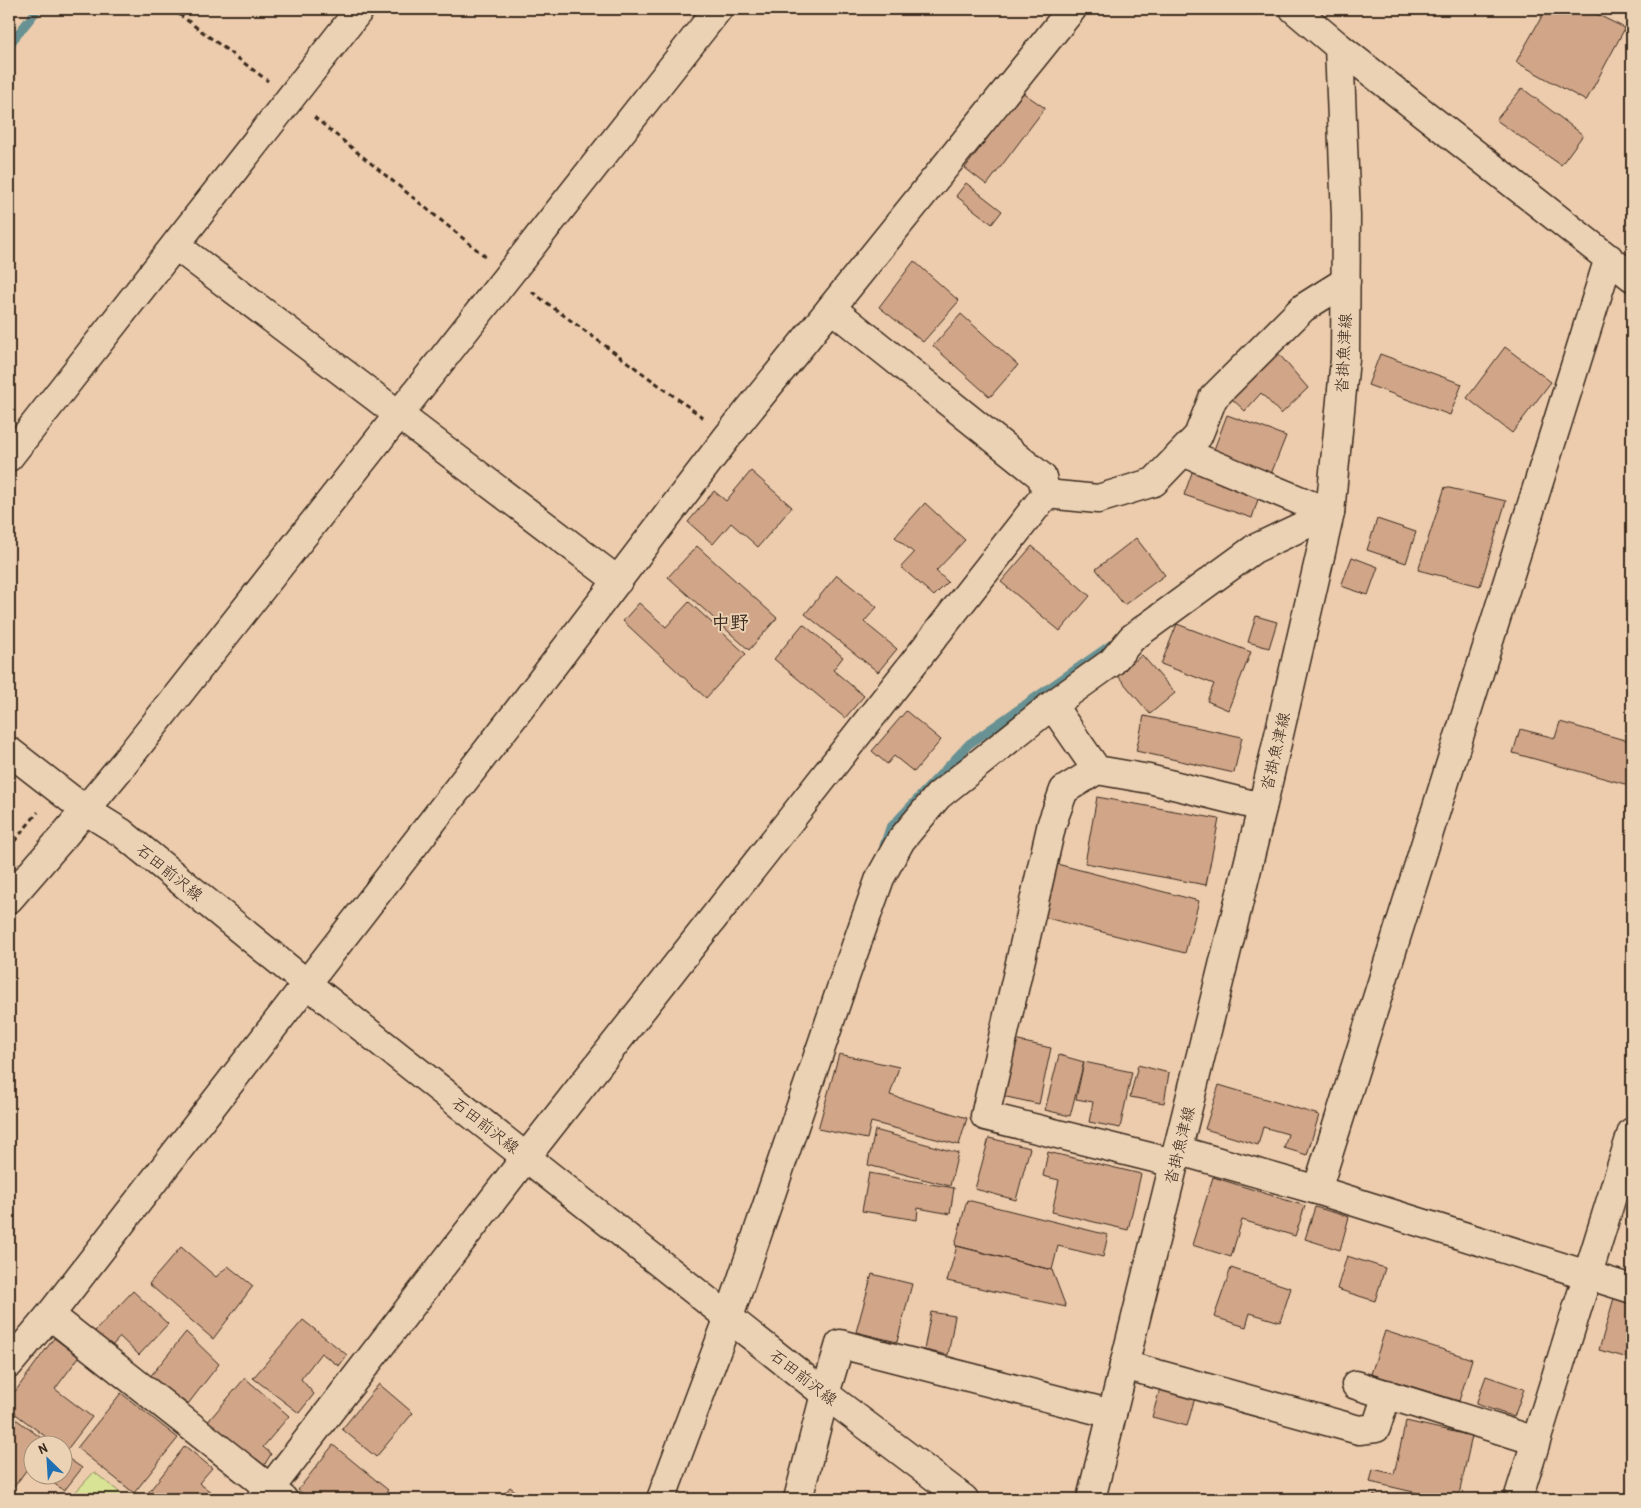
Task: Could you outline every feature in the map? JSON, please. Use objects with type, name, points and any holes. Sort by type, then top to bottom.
[{"type":"street","points":[[9,457],[360,9]]},
{"type":"street","points":[[9,899],[85,810],[718,9]]},
{"type":"street","points":[[9,1364],[50,1315],[728,436],[1072,9]]},
{"type":"street","points":[[1294,9],[1339,47],[1632,277]]},
{"type":"street","name":"沓掛魚津線","points":[[1091,1499],[1262,807],[1330,513],[1345,359],[1346,216],[1339,47]]},
{"type":"street","points":[[175,245],[618,580]]},
{"type":"street","points":[[1317,1190],[1609,258]]},
{"type":"street","points":[[1046,494],[1098,499],[1154,482],[1198,436],[1213,398],[1303,308],[1346,281]]},
{"type":"street","points":[[831,308],[1042,476],[1046,494]]},
{"type":"street","points":[[1183,452],[1330,513]]},
{"type":"street","points":[[50,1315],[272,1496],[526,1157],[1046,494]]},
{"type":"street","points":[[661,1499],[729,1317],[880,878],[901,840],[938,796],[1052,705],[1112,662],[1132,638],[1254,549],[1330,513]]},
{"type":"street","points":[[1052,705],[1097,770]]},
{"type":"street","name":"石田前沢線","points":[[9,752],[85,810],[122,833],[306,983],[825,1394],[964,1499]]},
{"type":"street","points":[[1262,807],[1149,779],[1097,770],[1064,790],[1052,823],[985,1116],[1176,1157],[1317,1190],[1632,1289]]},
{"type":"street","points":[[1518,1499],[1632,1132]]},
{"type":"street","points":[[798,1499],[840,1344],[1112,1414]]},
{"type":"street","points":[[1124,1365],[1359,1430],[1376,1428],[1387,1394]]},
{"type":"street","points":[[1356,1385],[1536,1441]]},
{"type":"path","points":[[172,9],[290,98],[508,275],[728,436]]},
{"type":"path","points":[[9,848],[40,810]]},
{"type":"green space","points":[[94,1472],[128,1499],[69,1499]]},
{"type":"building","points":[[1546,9],[1586,9],[1625,28],[1586,101],[1516,62]]},
{"type":"building","points":[[1522,88],[1583,135],[1561,165],[1496,120]]},
{"type":"building","points":[[1022,92],[1045,108],[987,185],[965,168]]},
{"type":"building","points":[[966,183],[1002,211],[992,224],[956,196]]},
{"type":"building","points":[[914,261],[959,301],[923,342],[879,307]]},
{"type":"building","points":[[961,314],[1018,365],[990,397],[933,346]]},
{"type":"building","points":[[1505,347],[1551,382],[1512,433],[1467,398]]},
{"type":"building","points":[[1278,353],[1308,388],[1281,414],[1261,393],[1245,411],[1231,398]]},
{"type":"building","points":[[1380,354],[1462,384],[1450,415],[1368,385]]},
{"type":"building","points":[[1227,415],[1286,436],[1271,474],[1213,452]]},
{"type":"building","points":[[1194,467],[1261,490],[1252,518],[1184,495]]},
{"type":"building","points":[[751,471],[792,507],[758,547],[731,523],[713,544],[688,522],[714,491],[726,501]]},
{"type":"building","points":[[1445,487],[1506,501],[1480,586],[1418,570]]},
{"type":"building","points":[[925,503],[965,540],[936,571],[948,582],[934,596],[901,567],[914,553],[895,537]]},
{"type":"building","points":[[1377,519],[1416,532],[1406,563],[1367,550]]},
{"type":"building","points":[[1136,538],[1165,575],[1124,605],[1096,569]]},
{"type":"building","points":[[697,546],[777,618],[749,650],[668,577]]},
{"type":"building","points":[[1032,546],[1090,596],[1060,631],[1001,582]]},
{"type":"building","points":[[1352,557],[1378,567],[1368,595],[1341,586]]},
{"type":"building","points":[[837,575],[877,607],[864,622],[897,649],[878,672],[805,614]]},
{"type":"building","points":[[689,602],[746,654],[706,698],[623,621],[639,603],[666,627]]},
{"type":"building","points":[[1256,616],[1277,622],[1269,648],[1248,642]]},
{"type":"building","points":[[803,624],[843,657],[833,670],[864,696],[845,718],[774,659]]},
{"type":"building","points":[[1177,624],[1251,652],[1228,710],[1207,701],[1214,684],[1161,664]]},
{"type":"building","points":[[1142,655],[1175,693],[1150,714],[1117,675]]},
{"type":"building","points":[[906,711],[941,740],[914,772],[894,756],[887,764],[872,751]]},
{"type":"building","points":[[1144,716],[1242,737],[1234,773],[1136,751]]},
{"type":"building","points":[[1560,722],[1632,742],[1632,786],[1513,753],[1520,729],[1555,738]]},
{"type":"building","points":[[1097,797],[1219,819],[1206,885],[1085,863]]},
{"type":"building","points":[[1057,864],[1199,901],[1185,953],[1043,917]]},
{"type":"building","points":[[1014,1040],[1051,1048],[1039,1104],[1002,1096]]},
{"type":"building","points":[[839,1054],[899,1067],[890,1095],[967,1118],[959,1145],[871,1122],[867,1139],[818,1129]]},
{"type":"building","points":[[1059,1055],[1084,1062],[1070,1116],[1045,1110]]},
{"type":"building","points":[[1084,1062],[1132,1072],[1120,1128],[1089,1122],[1093,1102],[1076,1099]]},
{"type":"building","points":[[1138,1065],[1169,1073],[1164,1103],[1130,1097]]},
{"type":"building","points":[[1219,1085],[1319,1115],[1307,1155],[1284,1148],[1288,1134],[1263,1127],[1258,1145],[1205,1129]]},
{"type":"building","points":[[875,1130],[958,1153],[950,1186],[868,1165]]},
{"type":"building","points":[[989,1138],[1030,1148],[1016,1200],[975,1189]]},
{"type":"building","points":[[1048,1152],[1141,1174],[1128,1230],[1052,1212],[1059,1180],[1043,1176]]},
{"type":"building","points":[[869,1173],[954,1188],[950,1214],[918,1208],[917,1220],[862,1211]]},
{"type":"building","points":[[1213,1177],[1305,1206],[1295,1236],[1242,1220],[1231,1257],[1192,1245]]},
{"type":"building","points":[[967,1200],[1108,1235],[1103,1257],[1058,1246],[1052,1270],[957,1246],[955,1245]]},
{"type":"building","points":[[1315,1207],[1349,1217],[1340,1250],[1305,1239]]},
{"type":"building","points":[[957,1246],[1052,1270],[1066,1307],[947,1281]]},
{"type":"building","points":[[181,1247],[216,1277],[228,1266],[253,1286],[213,1339],[149,1284]]},
{"type":"building","points":[[1347,1256],[1385,1268],[1375,1301],[1337,1289]]},
{"type":"building","points":[[1231,1268],[1291,1288],[1280,1322],[1250,1313],[1246,1327],[1214,1317]]},
{"type":"building","points":[[872,1274],[912,1284],[897,1342],[856,1332]]},
{"type":"building","points":[[133,1291],[168,1324],[139,1355],[120,1337],[112,1346],[94,1332]]},
{"type":"building","points":[[1614,1298],[1632,1303],[1632,1359],[1599,1350]]},
{"type":"building","points":[[931,1312],[955,1316],[948,1355],[924,1350]]},
{"type":"building","points":[[303,1320],[347,1355],[339,1366],[321,1353],[301,1379],[314,1394],[299,1413],[253,1378]]},
{"type":"building","points":[[1385,1331],[1472,1359],[1459,1401],[1371,1374]]},
{"type":"building","points":[[186,1332],[219,1364],[188,1404],[149,1378]]},
{"type":"building","points":[[54,1338],[79,1357],[55,1389],[92,1417],[72,1443],[72,1436],[45,1436],[9,1409],[9,1400]]},
{"type":"building","points":[[1486,1376],[1524,1389],[1514,1417],[1476,1404]]},
{"type":"building","points":[[245,1378],[289,1416],[263,1447],[271,1454],[262,1469],[205,1425]]},
{"type":"building","points":[[379,1384],[413,1413],[376,1457],[342,1429]]},
{"type":"building","points":[[1161,1385],[1196,1394],[1187,1426],[1152,1417]]},
{"type":"building","points":[[121,1393],[178,1438],[134,1493],[77,1448]]},
{"type":"building","points":[[9,1414],[39,1436],[22,1436],[22,1476],[14,1487],[9,1483]]},
{"type":"building","points":[[1406,1421],[1472,1436],[1458,1499],[1444,1499],[1370,1482],[1373,1469],[1394,1474]]},
{"type":"building","points":[[333,1445],[388,1490],[380,1499],[310,1499],[298,1490]]},
{"type":"building","points":[[185,1446],[212,1468],[199,1483],[220,1499],[145,1499],[144,1498]]},
{"type":"building","points":[[72,1461],[82,1468],[72,1481]]},
{"type":"building","points":[[57,1486],[68,1486],[64,1491]]},
{"type":"building","points":[[510,1487],[526,1499],[500,1499]]},
{"type":"building","points":[[1374,1495],[1388,1499],[1372,1499]]},
{"type":"waterway","points":[[9,45],[38,9]]},
{"type":"waterway","points":[[884,846],[890,828],[969,744],[1115,642]]},
{"type":"district","name":"中野","points":[[730,622]]}]
